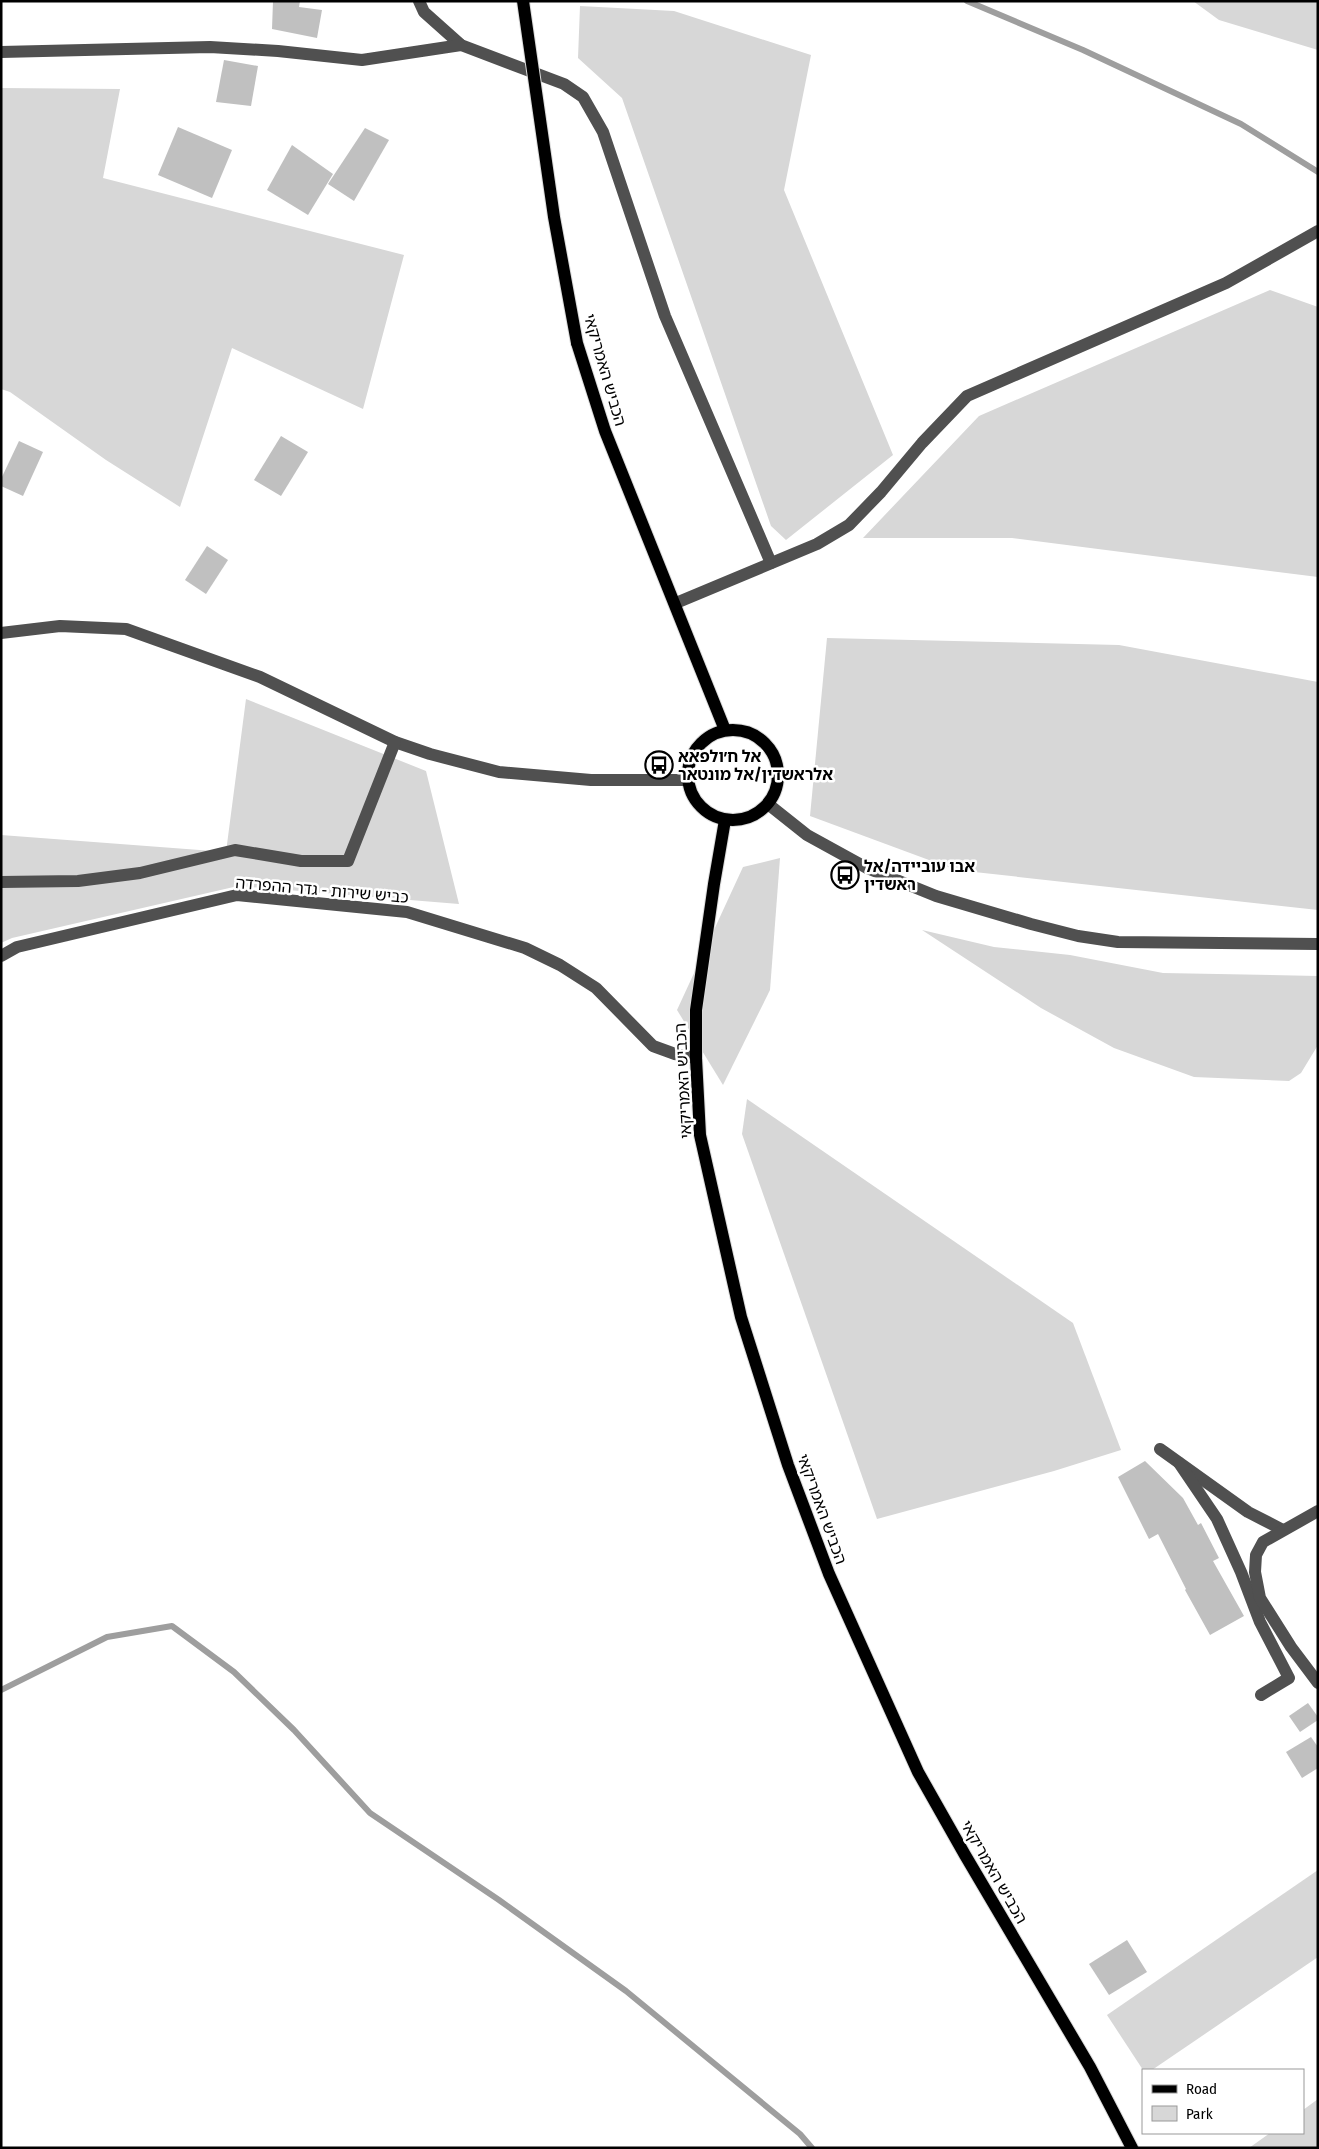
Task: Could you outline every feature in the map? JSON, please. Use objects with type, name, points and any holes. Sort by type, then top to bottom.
[{"type":"main road","name":"הכביש האמריקאי","points":[[523,1],[554,217],[577,343],[606,431],[726,730]]},
{"type":"main road","points":[[726,730],[741,730],[756,736],[768,746],[776,760],[778,775],[776,790],[768,804],[749,818],[737,821],[711,816],[699,807],[691,794],[687,780],[688,766],[693,753],[701,742],[712,734],[726,730]]},
{"type":"main road","name":"הכביש האמריקאי","points":[[725,820],[696,1010],[696,1058],[700,1135],[742,1317],[788,1466],[829,1574],[918,1772],[1090,2067],[1132,2148]]},
{"type":"street","points":[[419,1],[424,12],[461,45],[564,84],[584,97],[603,132],[665,316],[771,563]]},
{"type":"street","points":[[1,52],[210,47],[278,51],[362,60],[461,45]]},
{"type":"street","points":[[676,603],[817,544],[849,525],[967,396],[1226,283],[1318,231]]},
{"type":"street","points":[[1,633],[60,626],[126,628],[260,677],[395,742],[430,754],[499,772],[591,780],[687,780]]},
{"type":"street","points":[[1,882],[78,881],[140,873],[235,850],[301,861],[348,861],[395,742]]},
{"type":"street","points":[[768,804],[807,835],[868,868],[936,896],[1078,936],[1118,942],[1318,944]]},
{"type":"street","name":"כביש שירות - גדר ההפרדה","points":[[1,956],[17,947],[238,895],[407,912],[525,948],[560,965],[596,988],[653,1046],[675,1054],[696,1058]]},
{"type":"street","points":[[1160,1449],[1248,1512],[1283,1530]]},
{"type":"street","points":[[1179,1463],[1217,1519],[1241,1572],[1260,1622],[1289,1678],[1261,1695]]},
{"type":"street","points":[[1318,1511],[1263,1542],[1256,1555],[1255,1572],[1260,1598],[1291,1647],[1318,1683]]},
{"type":"green space","points":[[1193,1],[1318,1],[1318,50],[1219,20]]},
{"type":"green space","points":[[580,6],[674,11],[811,55],[784,190],[893,455],[786,540],[771,526],[622,98],[578,58]]},
{"type":"green space","points":[[1,88],[120,89],[103,178],[404,255],[363,409],[232,348],[180,507],[106,460],[10,392],[1,389]]},
{"type":"green space","points":[[1270,290],[1318,307],[1318,577],[1012,538],[863,538],[979,416]]},
{"type":"green space","points":[[827,638],[1119,645],[1318,682],[1318,910],[956,870],[810,816]]},
{"type":"green space","points":[[246,699],[426,771],[459,904],[238,886],[12,938],[1,943],[1,835],[226,852]]},
{"type":"green space","points":[[780,858],[770,990],[723,1085],[677,1010],[743,867]]},
{"type":"green space","points":[[922,930],[994,947],[1070,955],[1163,973],[1318,976],[1318,1045],[1301,1073],[1289,1081],[1194,1077],[1114,1048],[1041,1008]]},
{"type":"green space","points":[[747,1099],[1073,1323],[1121,1450],[1054,1471],[877,1519],[742,1134]]},
{"type":"green space","points":[[1318,1870],[1318,1957],[1153,2069],[1142,2069],[1107,2015]]},
{"type":"green space","points":[[1318,2099],[1318,2148],[1249,2148],[1269,2134],[1304,2134],[1304,2109]]},
{"type":"building","points":[[273,1],[300,1],[299,7],[322,10],[317,38],[272,29]]},
{"type":"building","points":[[224,60],[258,66],[251,106],[216,102]]},
{"type":"building","points":[[178,127],[232,150],[212,198],[158,175]]},
{"type":"building","points":[[365,128],[389,140],[354,201],[328,184]]},
{"type":"building","points":[[292,145],[333,174],[308,215],[267,190]]},
{"type":"building","points":[[281,436],[308,452],[281,496],[254,480]]},
{"type":"building","points":[[19,441],[43,452],[23,496],[1,486],[1,479]]},
{"type":"building","points":[[207,546],[228,560],[206,594],[185,580]]},
{"type":"building","points":[[1145,1461],[1183,1498],[1198,1525],[1201,1523],[1219,1558],[1213,1561],[1244,1616],[1210,1635],[1185,1590],[1158,1534],[1149,1539],[1118,1477]]},
{"type":"building","points":[[1308,1703],[1318,1717],[1318,1720],[1300,1732],[1289,1716]]},
{"type":"building","points":[[1311,1737],[1318,1747],[1318,1768],[1302,1778],[1286,1752]]},
{"type":"building","points":[[1127,1940],[1147,1972],[1109,1995],[1089,1964]]},
{"type":"waterway","points":[[967,1],[1083,50],[1241,124],[1318,172]]},
{"type":"waterway","points":[[1,1690],[107,1637],[172,1626],[234,1672],[294,1730],[370,1813],[499,1900],[626,1991],[800,2134],[812,2148]]},
{"type":"place","name":"אל ח׳ולפאא אלראשדין/אל מונטאר","points":[[659,765]]},
{"type":"place","name":"אבו עוביידה/אל ראשדין","points":[[845,875]]}]
